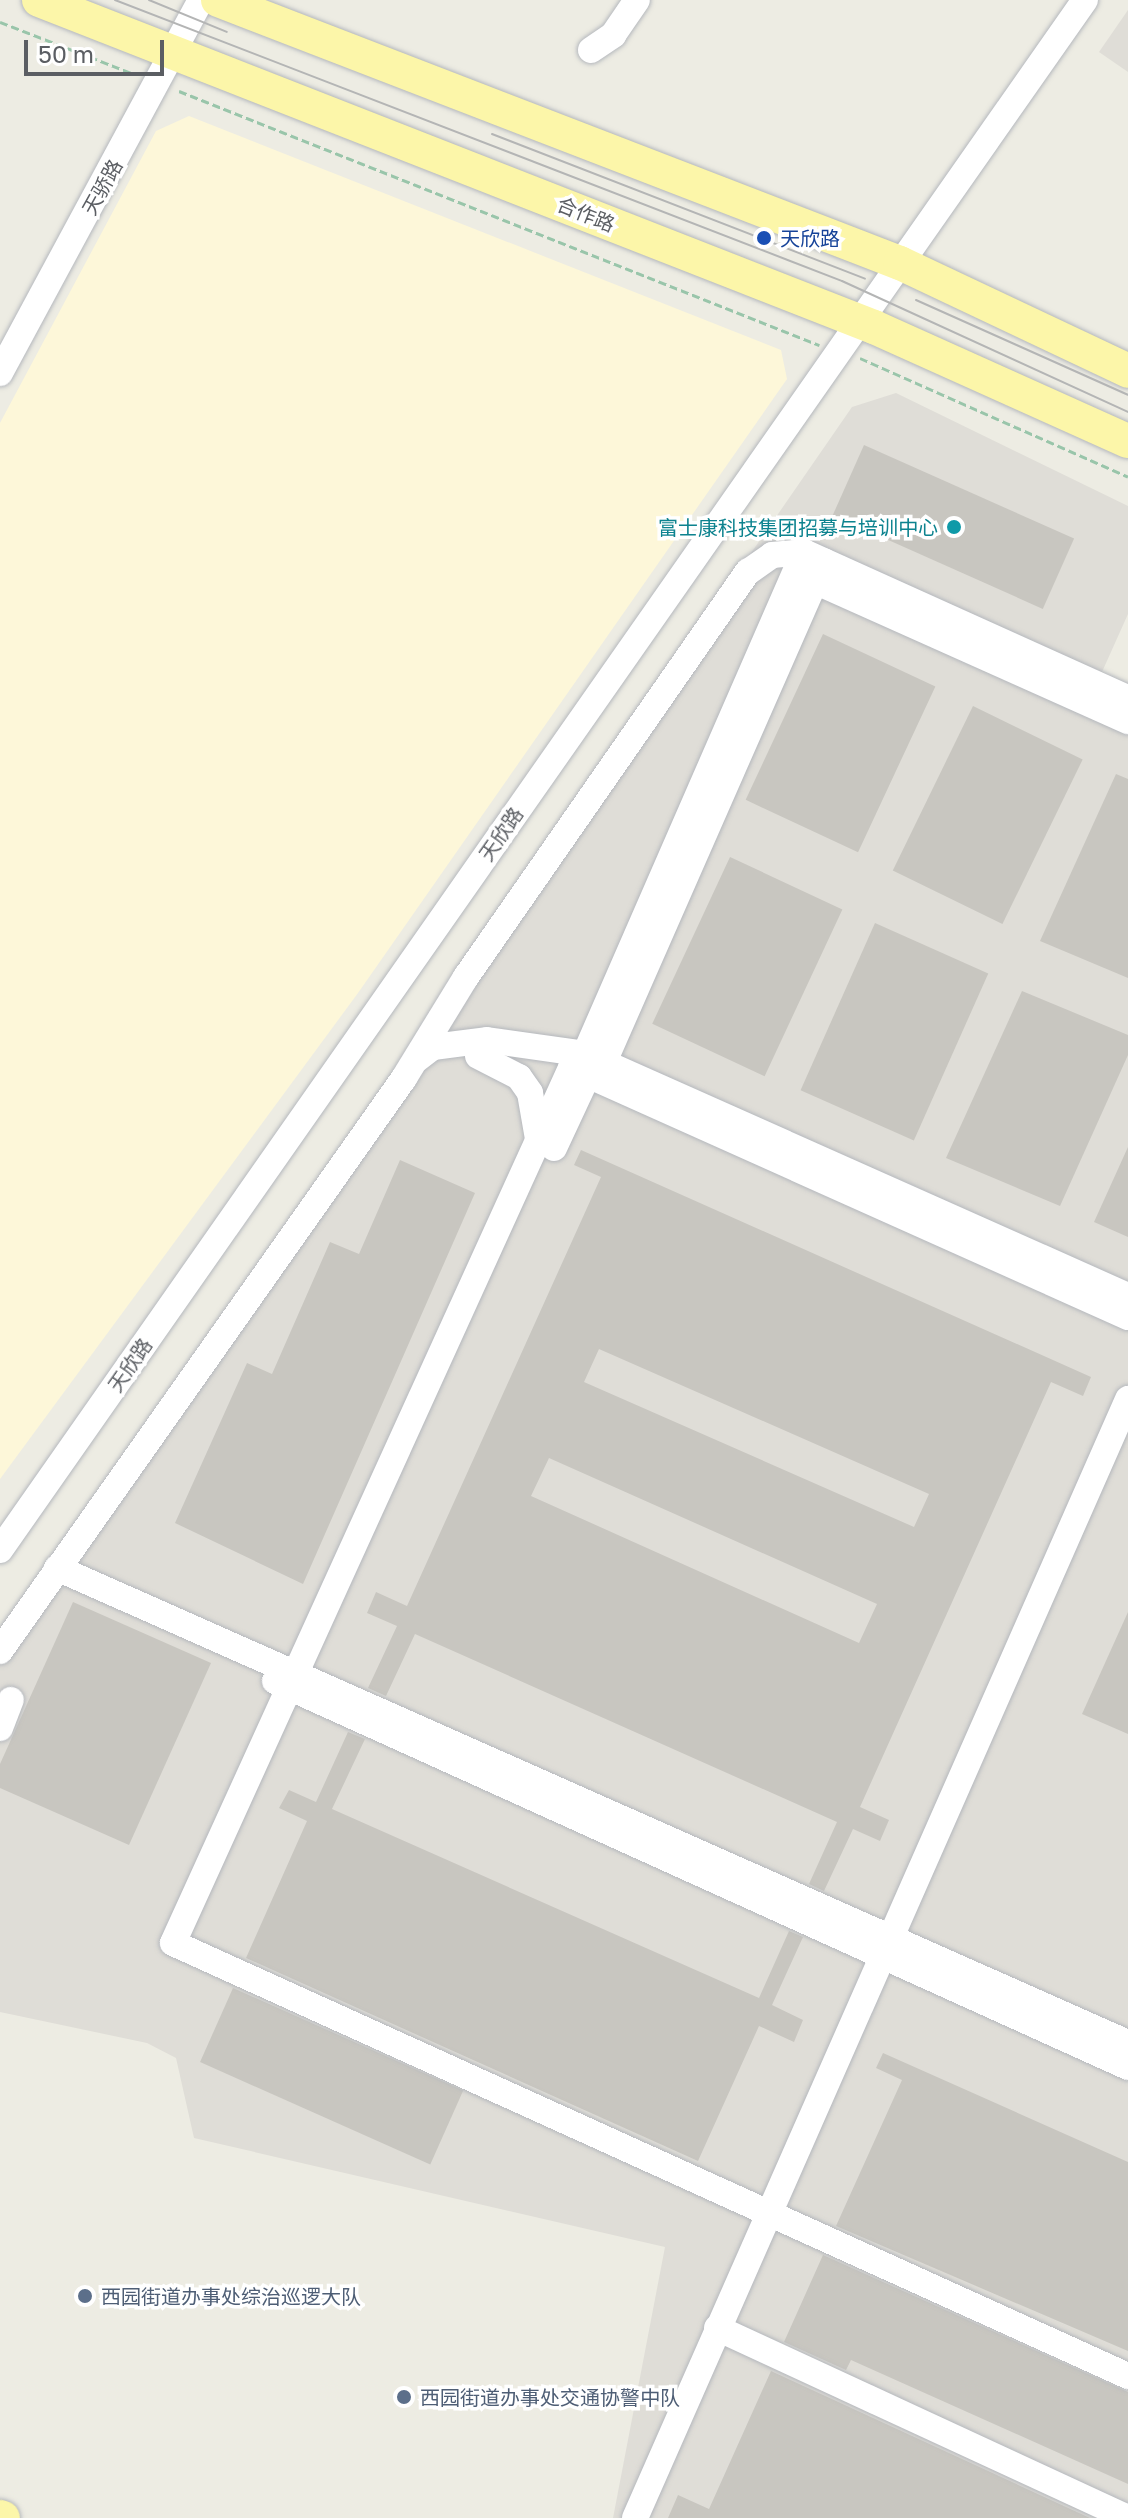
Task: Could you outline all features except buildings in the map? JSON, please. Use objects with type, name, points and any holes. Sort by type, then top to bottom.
[{"type":"main road","name":"合作路","points":[[39,0],[859,323],[1128,441]]},
{"type":"main road","points":[[218,0],[900,263],[1128,371]]},
{"type":"street","name":"天骄路","points":[[0,373],[201,0]]},
{"type":"street","points":[[591,50],[613,35],[637,0]]},
{"type":"street","name":"天欣路","points":[[1,1547],[1085,0]]},
{"type":"street","points":[[404,1078],[466,977],[748,572],[772,555],[810,567],[1128,698]]},
{"type":"street","points":[[810,567],[1128,721]]},
{"type":"street","points":[[810,567],[587,1065],[180,1946],[1128,2376]]},
{"type":"street","points":[[0,1651],[419,1056],[455,1042],[523,1042],[587,1065],[1128,1296]]},
{"type":"street","points":[[404,1078],[427,1066],[478,1056],[587,1065],[1128,1317]]},
{"type":"street","points":[[478,1056],[519,1077],[530,1093],[538,1140]]},
{"type":"street","points":[[300,1684],[538,1140],[587,1065]]},
{"type":"street","points":[[635,2518],[1128,1399]]},
{"type":"street","points":[[57,1568],[230,1646],[300,1684],[886,1946],[1128,2043]]},
{"type":"street","points":[[0,1728],[11,1700]]},
{"type":"street","points":[[886,1946],[1128,2067]]},
{"type":"street","points":[[717,2328],[1128,2518]]},
{"type":"path","points":[[0,22],[932,388],[1128,477]]},
{"type":"shaded area","points":[[1128,10],[1128,72],[1099,52]]},
{"type":"shaded area","points":[[189,116],[781,350],[787,379],[358,993],[0,1479],[0,423],[156,131]]},
{"type":"shaded area","points":[[896,393],[1128,506],[1128,614],[1102,672],[1128,684],[1128,2518],[613,2518],[665,2247],[194,2138],[176,2058],[147,2043],[0,2012],[0,1640],[852,407]]},
{"type":"tram line","points":[[115,0],[842,281],[1128,412]]},
{"type":"tram line","points":[[149,0],[227,32]]},
{"type":"tram line","points":[[492,134],[865,279]]},
{"type":"tram line","points":[[916,300],[1128,395]]},
{"type":"place","name":"天欣路","points":[[764,238]]},
{"type":"place","name":"富士康科技集团招募与培训中心","points":[[954,527]]},
{"type":"place","name":"西园街道办事处综治巡逻大队","points":[[85,2296]]},
{"type":"place","name":"西园街道办事处交通协警中队","points":[[404,2397]]}]
